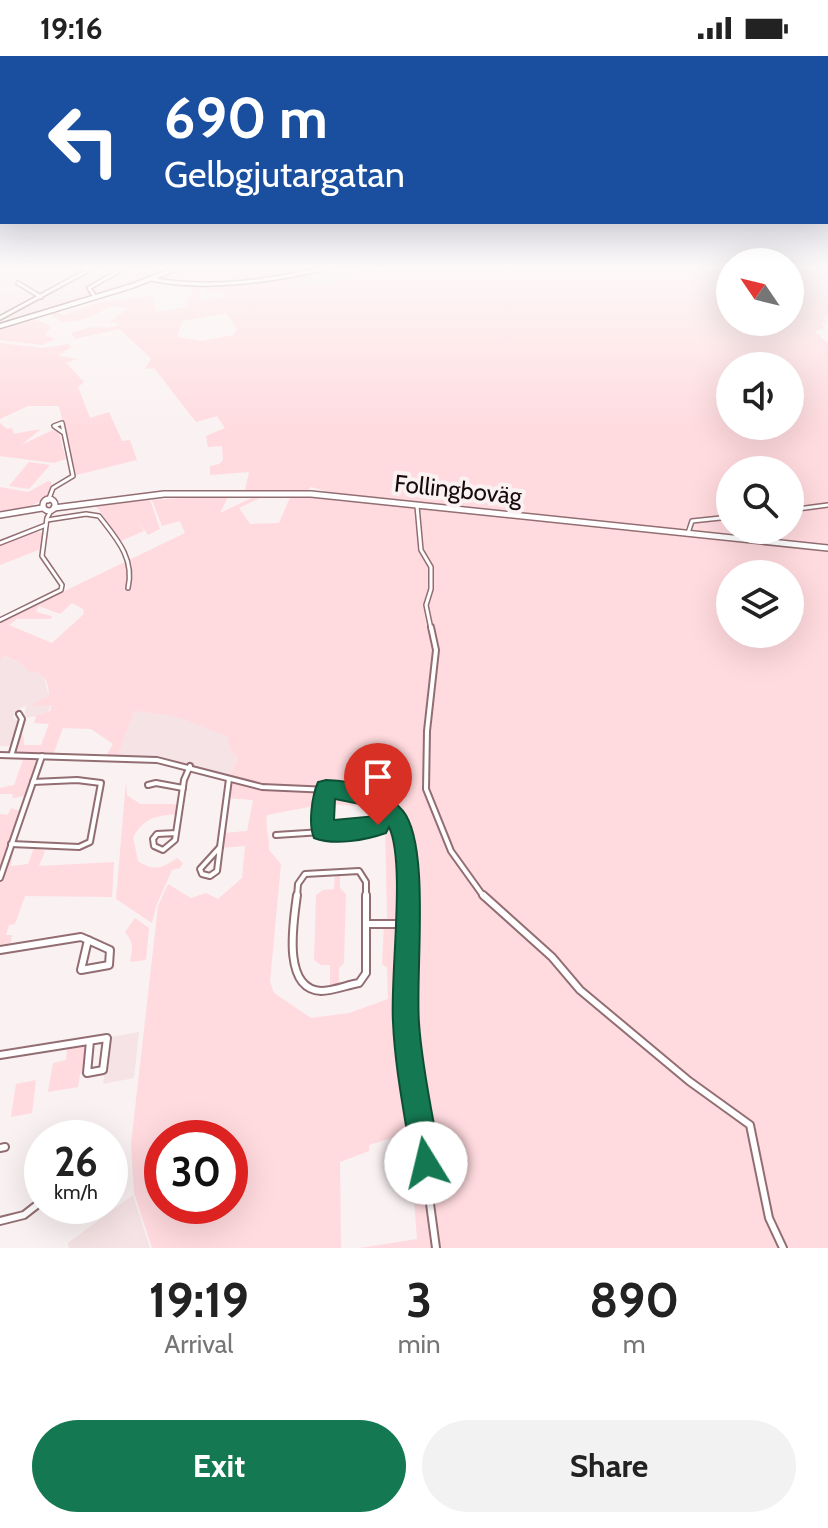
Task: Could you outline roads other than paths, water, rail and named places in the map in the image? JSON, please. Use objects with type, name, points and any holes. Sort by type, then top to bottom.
[{"type":"main road","name":"Follingboväg","points":[[0,515],[49,504],[84,504],[179,494],[268,492],[417,504],[828,548]]},
{"type":"street","points":[[0,620],[61,590],[62,585],[42,556],[53,488],[73,476],[64,433]]},
{"type":"street","points":[[417,504],[421,550],[431,567],[431,589],[426,605],[436,650],[427,731],[426,789],[451,851],[487,901],[552,957],[580,990],[689,1081],[750,1125],[769,1218],[783,1248]]},
{"type":"street","points":[[804,508],[828,505]]},
{"type":"street","points":[[0,543],[47,521],[86,514],[99,516],[131,563],[133,576],[128,588]]},
{"type":"street","points":[[688,533],[692,521],[716,518]]},
{"type":"street","points":[[11,754],[22,719],[19,714]]},
{"type":"street","points":[[0,755],[131,758],[190,766],[229,779],[282,789],[352,791],[370,797],[390,812],[400,826],[407,848],[406,1026],[436,1248]]},
{"type":"street","points":[[0,878],[42,756]]},
{"type":"street","points":[[176,833],[157,834],[153,839],[155,848],[167,848],[175,840],[183,788],[190,766]]},
{"type":"street","points":[[220,847],[200,869],[202,874],[210,876],[217,871],[229,779]]},
{"type":"street","points":[[11,844],[79,847],[90,842],[101,783],[77,780],[33,782]]},
{"type":"street","points":[[148,785],[156,783],[183,788]]},
{"type":"street","points":[[322,831],[326,789]]},
{"type":"street","points":[[276,835],[368,829],[378,825]]},
{"type":"street","points":[[362,873],[366,882],[366,924],[366,973],[359,983],[319,991],[300,980],[293,962],[298,884],[305,874],[362,873]]},
{"type":"street","points":[[366,924],[406,924]]},
{"type":"street","points":[[0,950],[81,937],[88,940],[110,950],[109,965],[81,970],[88,940]]},
{"type":"street","points":[[0,1055],[107,1038],[103,1070],[87,1073],[90,1041]]},
{"type":"street","points":[[0,1221],[24,1215]]}]
